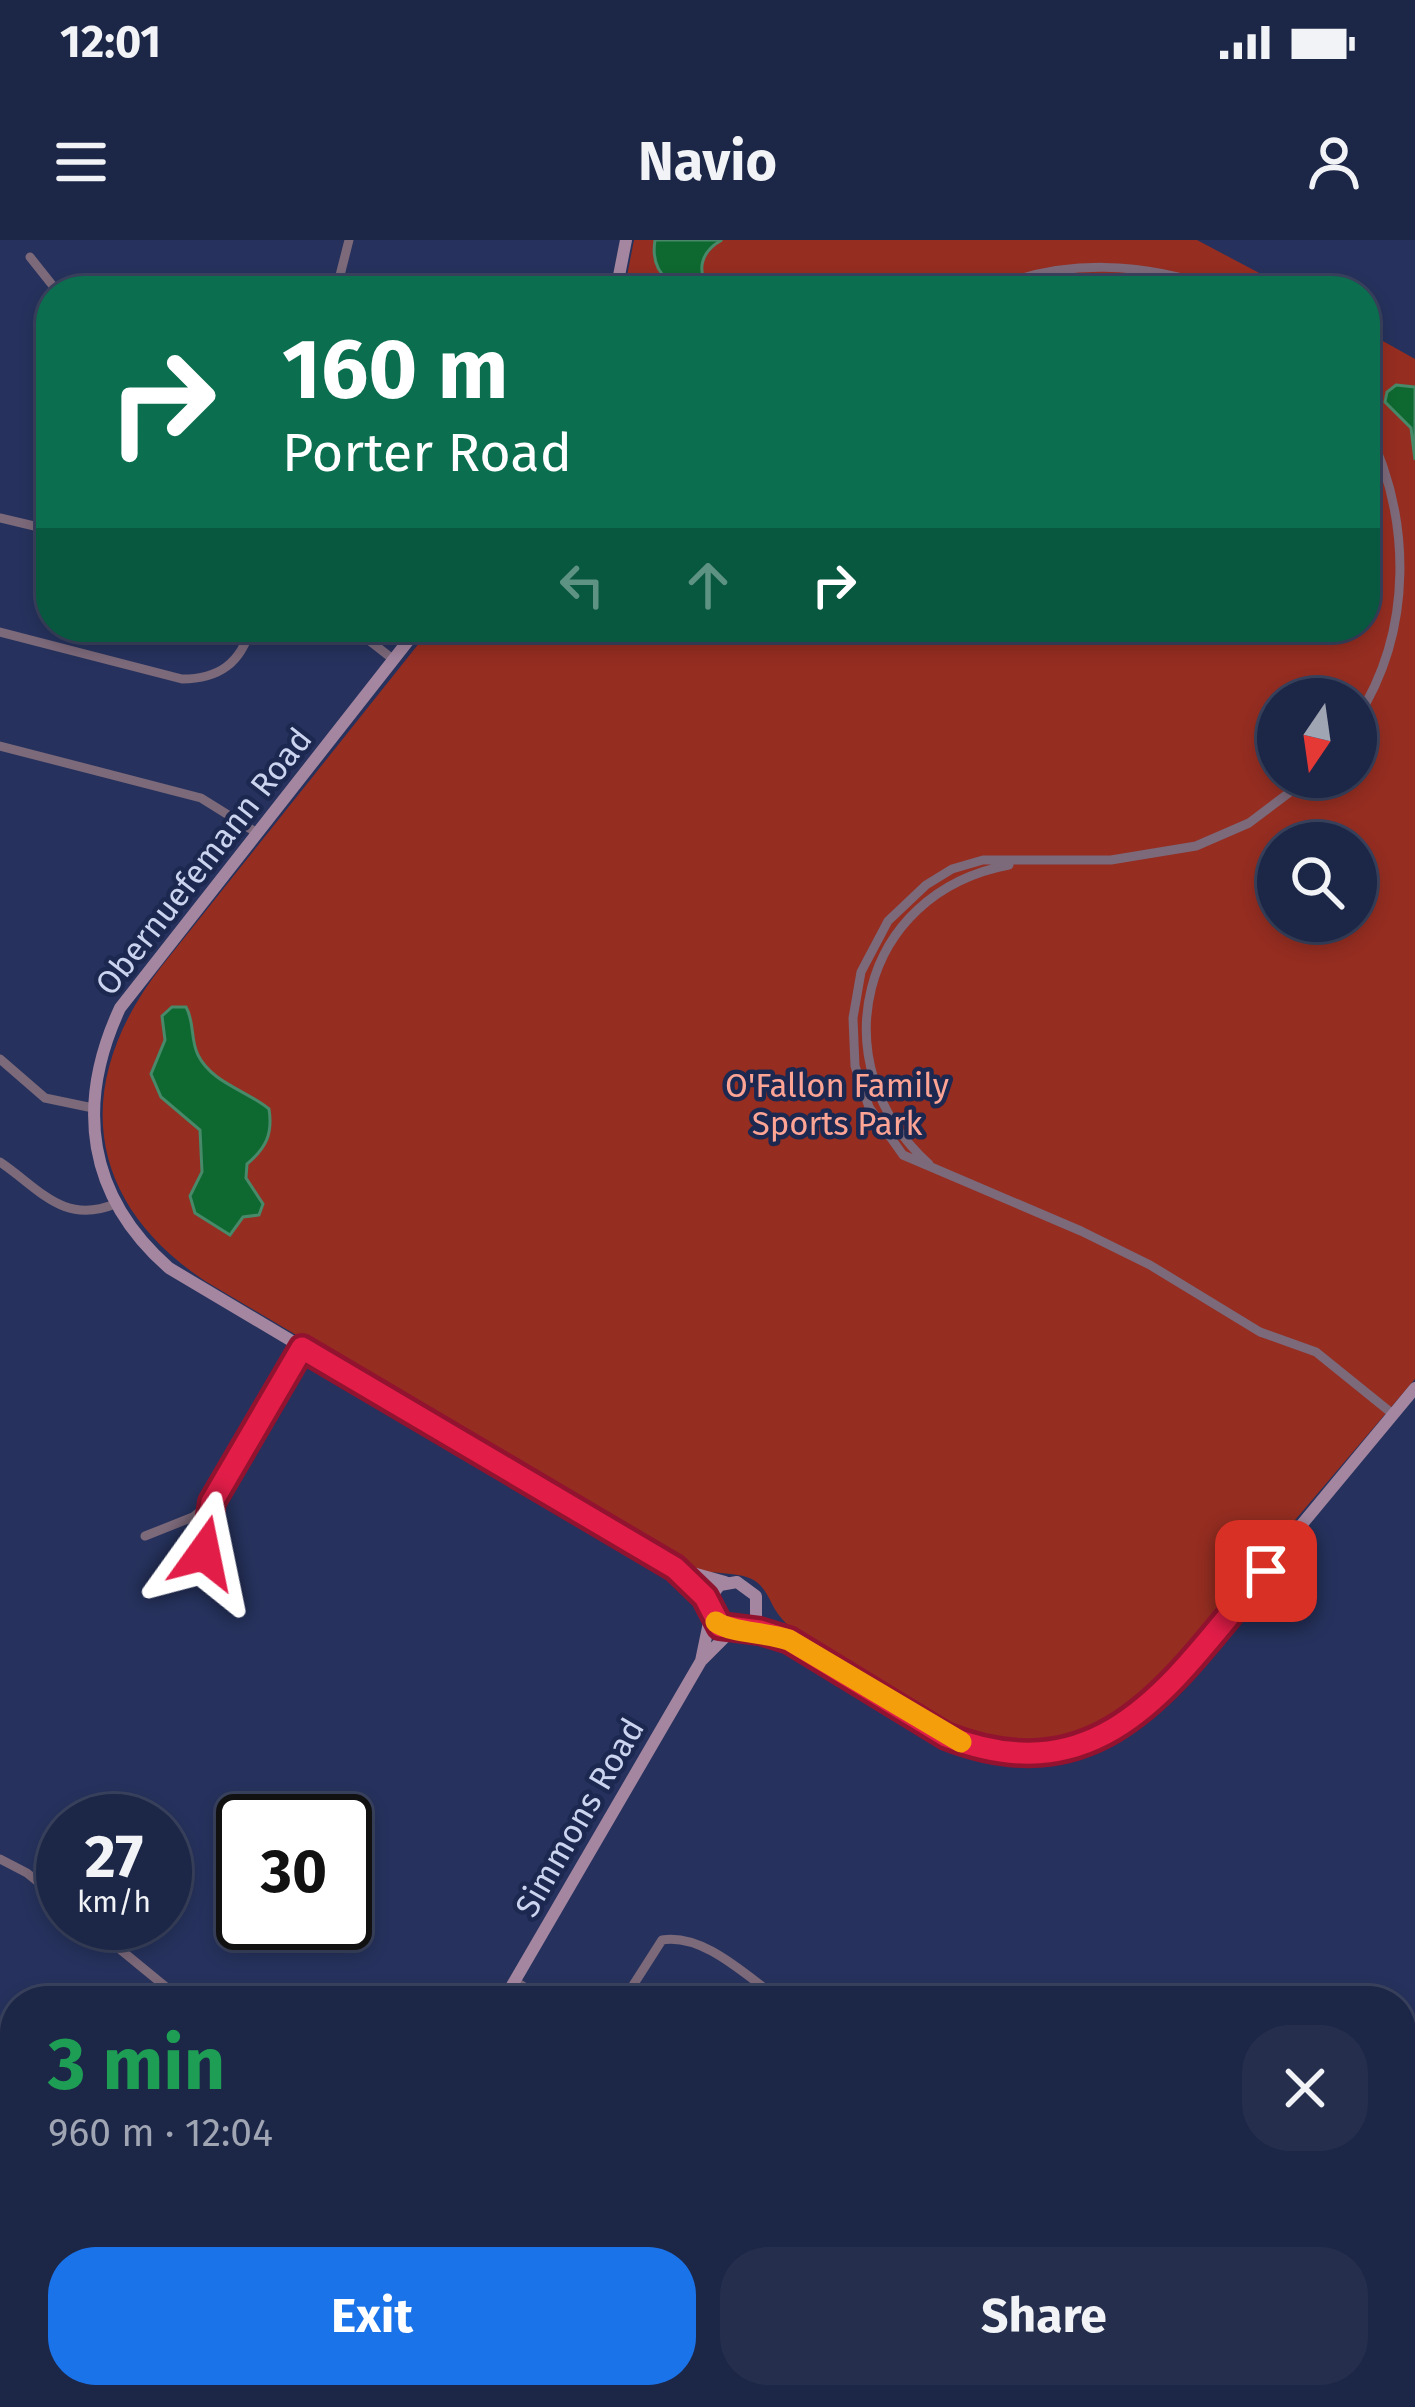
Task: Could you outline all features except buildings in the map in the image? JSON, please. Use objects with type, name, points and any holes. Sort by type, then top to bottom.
[{"type":"street","points":[[340,276],[349,240]]},
{"type":"street","points":[[619,276],[626,240]]},
{"type":"street","points":[[30,257],[45,276]]},
{"type":"street","points":[[1035,276],[1107,268],[1173,276]]},
{"type":"street","points":[[1376,678],[1400,581],[1400,536],[1392,492],[1380,462]]},
{"type":"street","points":[[0,518],[36,526]]},
{"type":"street","points":[[0,632],[36,641]]},
{"type":"street","points":[[39,642],[182,679],[200,679],[231,665],[246,642]]},
{"type":"street","points":[[371,642],[394,660]]},
{"type":"street","name":"Obernuefemann Road","points":[[408,642],[120,1008],[106,1037],[93,1108],[98,1154],[115,1204],[169,1268],[675,1568]]},
{"type":"street","points":[[0,746],[201,798],[257,833]]},
{"type":"street","points":[[1282,798],[1249,823],[1196,846],[1142,858],[983,860],[952,869],[926,885],[888,921],[861,972],[853,1044],[861,1089],[878,1125],[903,1155],[1123,1251],[1260,1333],[1316,1352],[1394,1415]]},
{"type":"street","points":[[0,1059],[45,1098],[93,1108]]},
{"type":"street","points":[[0,1162],[76,1212],[94,1212],[115,1204]]},
{"type":"street","points":[[188,1576],[204,1553],[212,1502],[302,1348]]},
{"type":"street","points":[[675,1568],[752,1589],[759,1609],[789,1640],[946,1736],[970,1746],[1027,1754],[1084,1744],[1123,1725],[1162,1693],[1415,1388]]},
{"type":"street","points":[[145,1536],[193,1517],[212,1502]]},
{"type":"street","points":[[675,1568],[720,1626],[789,1640]]},
{"type":"street","points":[[710,1609],[715,1591],[729,1582]]},
{"type":"street","name":"Simmons Road","points":[[701,1660],[710,1609]]},
{"type":"street","points":[[741,1629],[756,1618],[759,1609]]},
{"type":"street","name":"Simmons Road","points":[[512,1986],[701,1660],[724,1636],[741,1629]]},
{"type":"street","points":[[0,1859],[36,1880]]},
{"type":"street","points":[[633,1986],[662,1940],[677,1937],[696,1942],[760,1986]]},
{"type":"street","points":[[121,1950],[165,1986]]},
{"type":"street","points":[[515,1981],[523,1986]]},
{"type":"green space","points":[[634,240],[1197,240],[1265,276],[627,276]]},
{"type":"green space","name":"O'Fallon Family Sports Park","points":[[1380,339],[1415,359],[1415,1379],[1131,1713],[1064,1738],[1035,1742],[980,1735],[952,1724],[789,1626],[754,1580],[692,1569],[205,1281],[164,1249],[134,1213],[114,1175],[104,1136],[104,1094],[113,1052],[161,967],[420,642],[1380,642]]},
{"type":"shaded area","points":[[655,240],[722,240],[702,262],[703,276],[664,276],[654,253]]},
{"type":"shaded area","points":[[1396,385],[1415,387],[1415,460],[1411,428],[1385,402],[1387,392]]},
{"type":"shaded area","points":[[172,1007],[186,1007],[204,1065],[269,1109],[267,1140],[247,1164],[246,1178],[263,1204],[259,1215],[243,1217],[230,1235],[195,1213],[190,1196],[202,1172],[200,1130],[161,1097],[151,1074],[165,1040],[162,1016]]},
{"type":"slow traffic","points":[[716,1622],[728,1630],[745,1628],[789,1640],[961,1742]]},
{"type":"route","points":[[204,1553],[212,1502],[302,1348],[675,1568],[705,1597],[720,1626],[789,1640],[970,1746],[1027,1754],[1084,1744],[1108,1734],[1162,1693],[1266,1571]]}]
